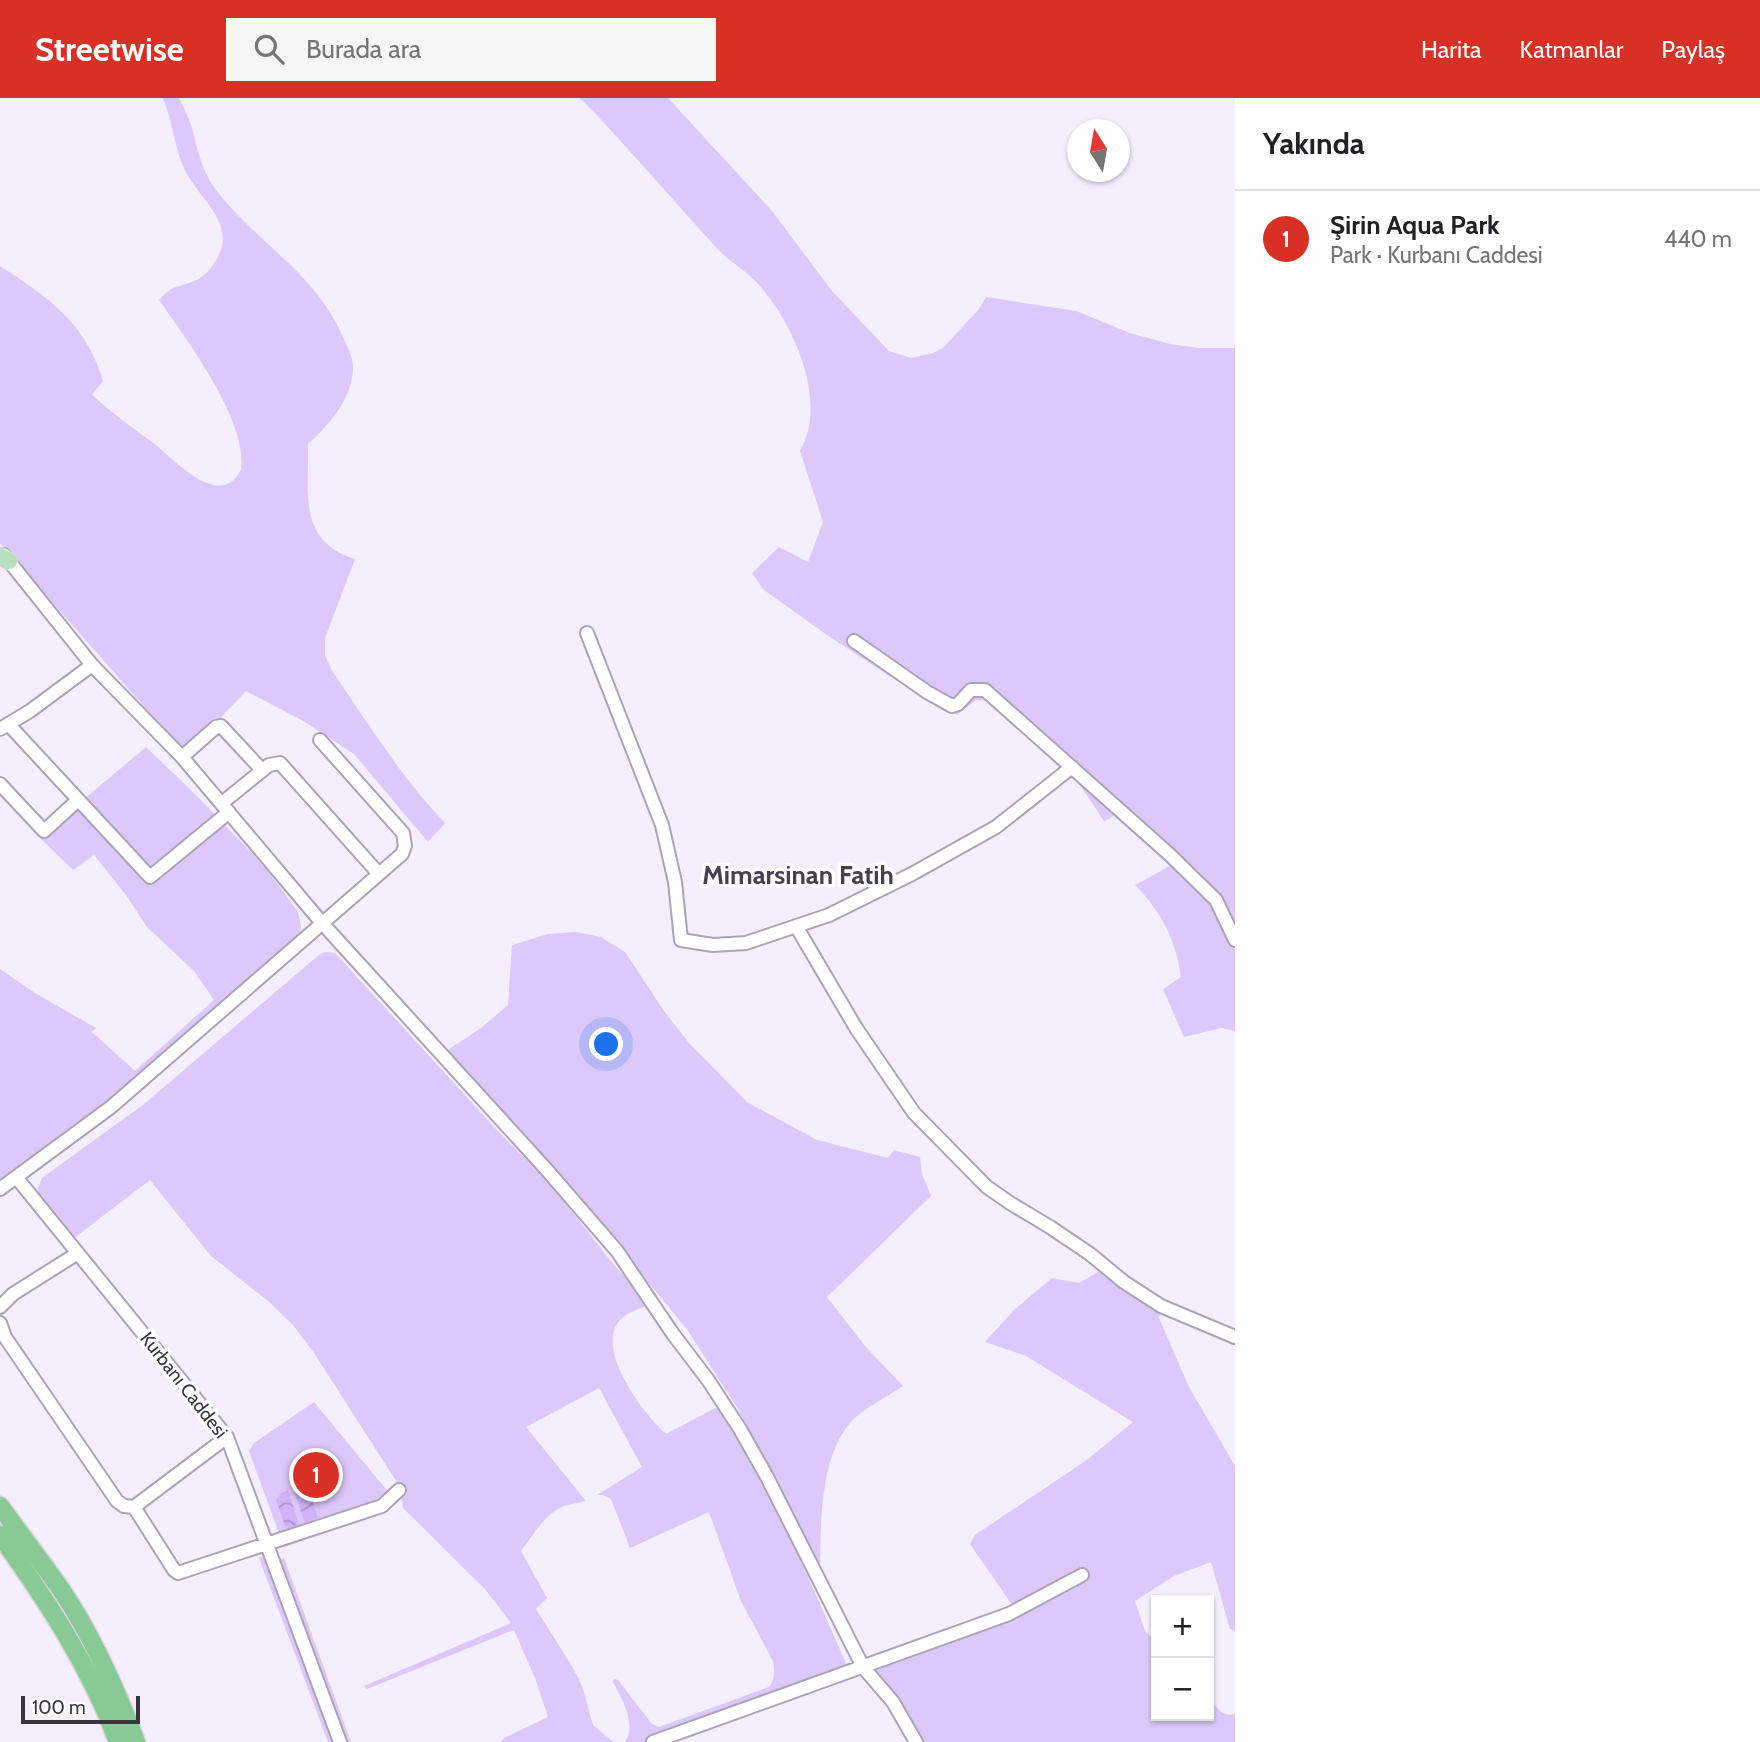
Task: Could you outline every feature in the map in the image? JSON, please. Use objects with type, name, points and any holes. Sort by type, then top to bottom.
[{"type":"highway","points":[[0,1506],[61,1589],[78,1617],[106,1670],[136,1742]]},
{"type":"highway","points":[[0,1535],[66,1631],[92,1680],[118,1742]]},
{"type":"street","points":[[3,556],[92,665],[182,757],[322,923],[617,1251],[740,1429],[863,1667],[893,1702],[916,1742]]},
{"type":"street","points":[[587,633],[662,825],[675,882],[681,940],[713,945],[746,943],[829,915],[900,880],[996,827],[1072,767]]},
{"type":"street","points":[[854,641],[927,692],[952,706],[958,704],[971,690],[985,690],[1216,900],[1235,940]]},
{"type":"street","points":[[92,665],[5,727],[150,877],[262,770],[274,762],[283,765],[379,874]]},
{"type":"street","points":[[182,757],[221,726],[262,770]]},
{"type":"street","points":[[0,1189],[111,1107],[404,850],[403,833],[320,740]]},
{"type":"street","points":[[0,784],[44,831],[78,800]]},
{"type":"street","points":[[796,926],[856,1028],[914,1113],[987,1187],[1090,1254],[1124,1282],[1161,1306],[1235,1337]]},
{"type":"street","name":"Kurbanı Caddesi","points":[[16,1177],[227,1437],[340,1742]]},
{"type":"street","points":[[0,1307],[13,1294],[78,1252]]},
{"type":"street","points":[[0,1323],[5,1337],[117,1501],[124,1506],[134,1507],[227,1437]]},
{"type":"street","points":[[134,1507],[173,1570],[178,1573],[382,1506],[399,1490]]},
{"type":"street","points":[[653,1742],[1009,1614],[1082,1575]]},
{"type":"shaded area","points":[[163,98],[179,98],[191,124],[203,167],[214,187],[247,225],[316,293],[331,314],[350,352],[353,363],[352,378],[344,400],[324,428],[308,444],[308,497],[315,527],[323,540],[336,551],[355,559],[325,638],[325,655],[331,669],[385,748],[413,787],[445,823],[428,842],[354,754],[305,722],[246,691],[186,754],[0,543],[0,266],[49,301],[76,327],[96,361],[103,381],[92,395],[99,401],[183,469],[208,484],[221,485],[232,481],[241,470],[241,450],[225,405],[199,358],[159,300],[171,289],[205,274],[219,254],[223,240],[216,215],[183,166]]},
{"type":"shaded area","points":[[580,98],[668,98],[772,211],[832,291],[889,351],[911,358],[943,348],[979,309],[986,297],[1076,311],[1130,333],[1170,344],[1198,348],[1235,348],[1235,1031],[1222,1028],[1184,1037],[1163,989],[1181,977],[1179,963],[1160,916],[1135,885],[1170,866],[1114,816],[1104,821],[1078,782],[989,701],[976,700],[957,715],[891,677],[827,635],[764,590],[752,573],[779,547],[808,562],[823,522],[800,451],[808,431],[811,409],[803,363],[783,319],[758,284],[719,250]]},
{"type":"shaded area","points":[[146,747],[265,867],[298,912],[300,935],[114,1100],[0,1180],[0,969],[35,993],[96,1028],[92,1032],[135,1071],[214,1000],[194,971],[147,927],[94,855],[73,870],[39,837]]},
{"type":"shaded area","points":[[576,932],[601,937],[625,952],[689,1043],[747,1102],[817,1140],[888,1158],[894,1150],[920,1157],[922,1174],[931,1196],[827,1297],[865,1346],[903,1386],[860,1413],[840,1437],[824,1491],[820,1565],[738,1409],[686,1328],[599,1223],[443,1053],[480,1029],[508,1005],[512,945],[548,934]]},
{"type":"shaded area","points":[[335,953],[496,1129],[552,1186],[614,1265],[650,1305],[623,1317],[617,1324],[613,1337],[618,1367],[626,1383],[646,1413],[666,1434],[721,1405],[796,1550],[849,1670],[648,1742],[625,1742],[629,1720],[614,1679],[618,1680],[652,1724],[659,1727],[769,1687],[774,1668],[773,1661],[741,1601],[709,1512],[630,1548],[611,1499],[597,1495],[642,1467],[599,1388],[526,1427],[586,1501],[564,1506],[551,1514],[521,1551],[547,1598],[536,1609],[582,1686],[593,1725],[613,1742],[501,1742],[504,1738],[548,1717],[514,1630],[367,1689],[364,1686],[511,1623],[485,1589],[403,1508],[400,1487],[293,1325],[268,1301],[211,1256],[150,1180],[74,1238],[39,1197],[38,1188],[42,1178],[144,1104],[320,954]]},
{"type":"shaded area","points":[[1108,1266],[1162,1304],[1159,1318],[1189,1387],[1235,1466],[1235,1631],[1230,1629],[1211,1562],[1174,1576],[1135,1601],[1145,1631],[1151,1636],[1151,1721],[1214,1721],[1214,1703],[1225,1714],[1235,1714],[1235,1742],[917,1742],[871,1673],[907,1647],[1015,1609],[970,1544],[975,1535],[1088,1459],[1133,1422],[1026,1356],[985,1342],[1014,1310],[1052,1278],[1079,1283]]},
{"type":"shaded area","points":[[314,1402],[394,1499],[385,1510],[284,1547],[249,1451],[254,1443]]},
{"type":"shaded area","points":[[266,1555],[335,1742],[328,1742],[259,1558]]},
{"type":"shaded area","points":[[284,1558],[351,1742],[345,1742],[277,1561]]},
{"type":"water","points":[[301,1487],[309,1490],[318,1518],[305,1523],[293,1489]]},
{"type":"water","points":[[288,1490],[299,1524],[286,1529],[276,1500],[281,1493]]},
{"type":"place","name":"Şirin Aqua Park","points":[[316,1475]]},
{"type":"district","name":"Mimarsinan Fatih","points":[[798,875]]}]
